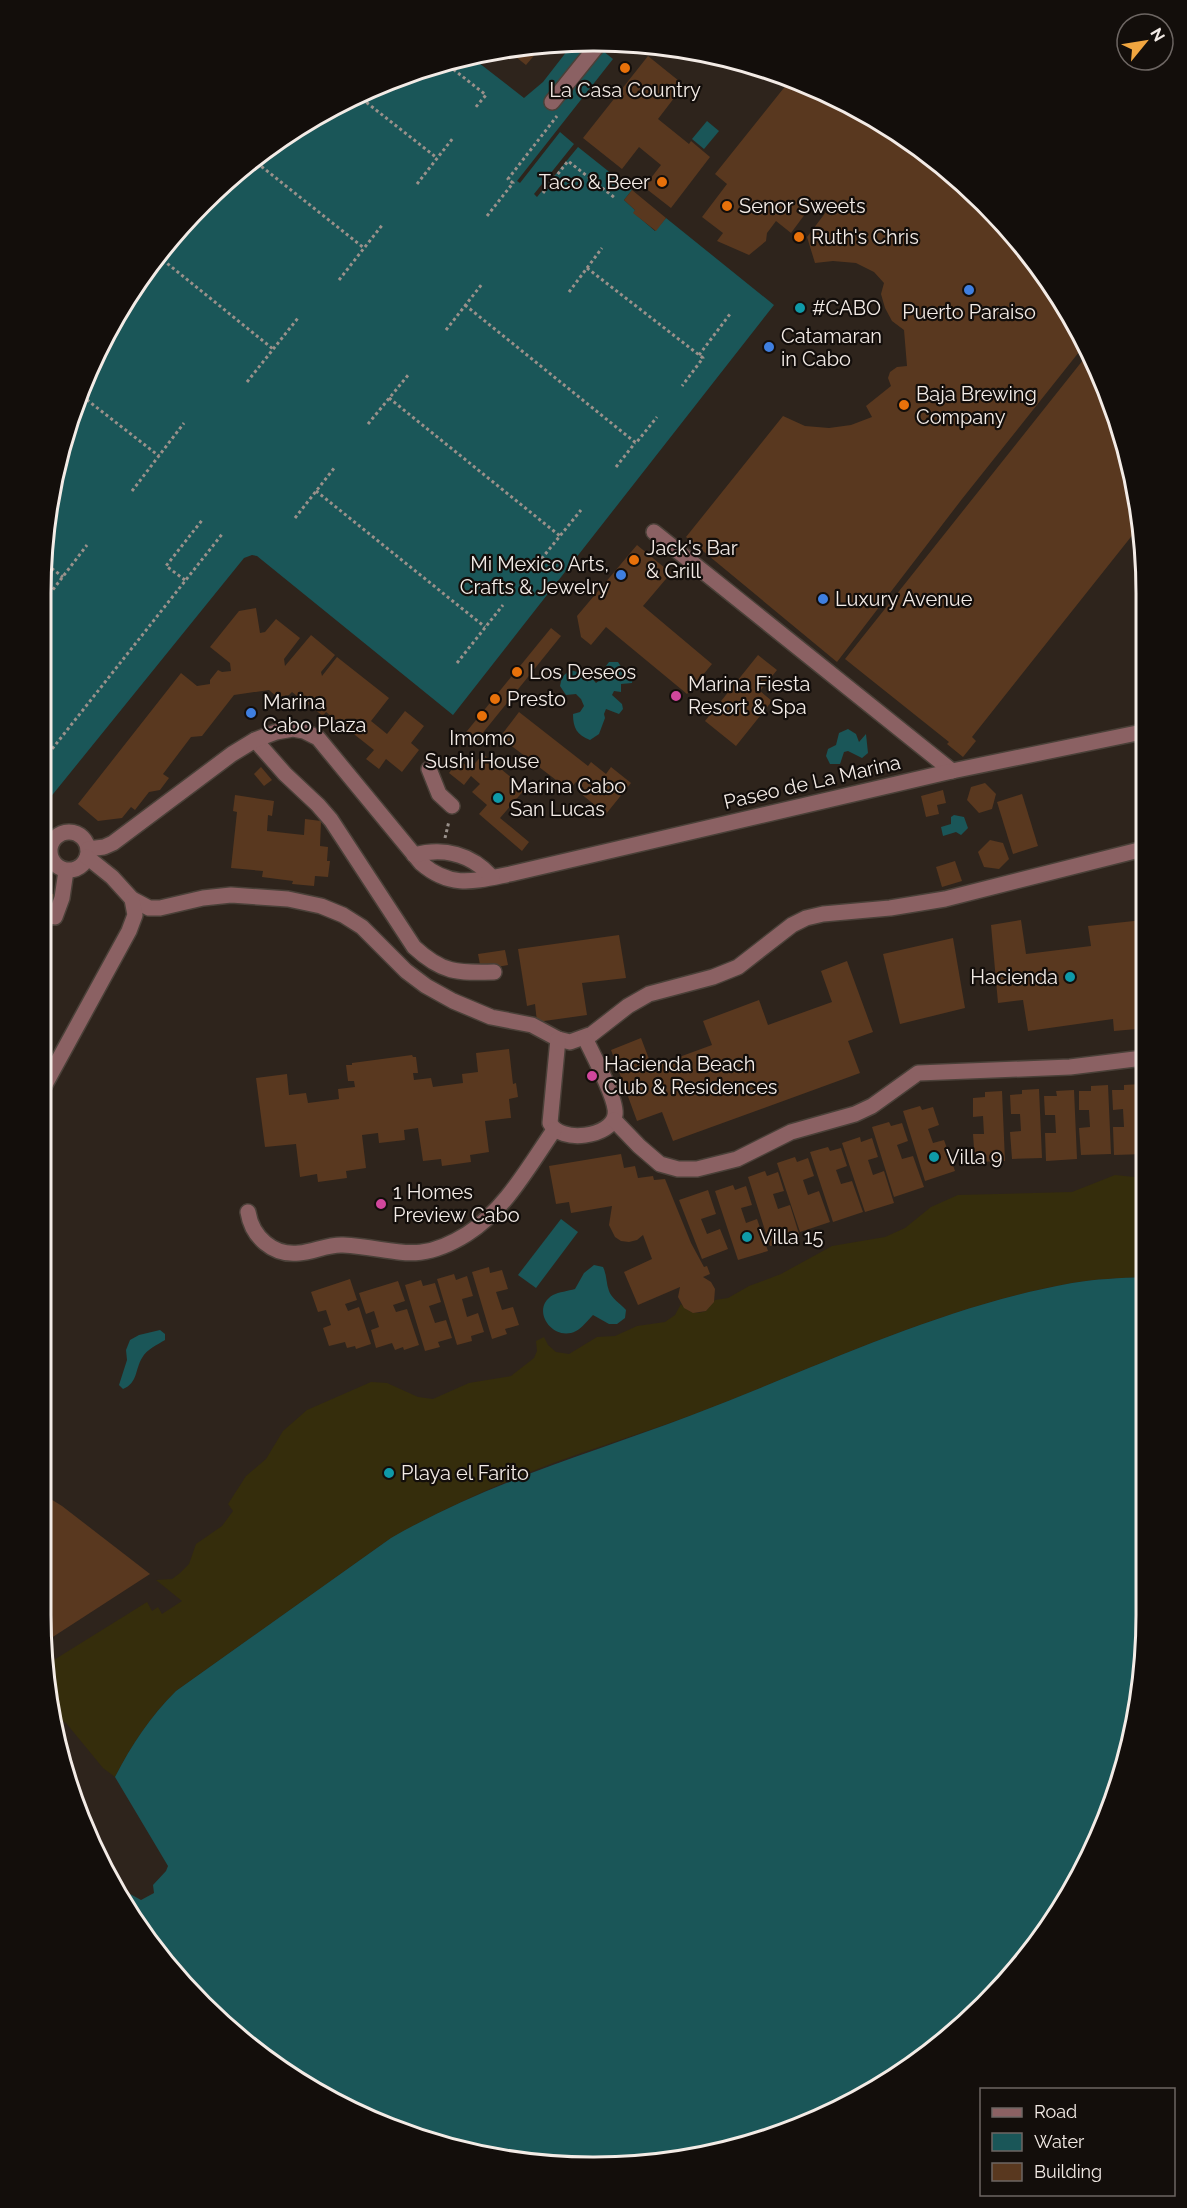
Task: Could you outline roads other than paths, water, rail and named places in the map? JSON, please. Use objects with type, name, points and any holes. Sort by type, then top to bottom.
[{"type":"street","points":[[555,109],[594,51]]},
{"type":"street","points":[[654,532],[952,771]]},
{"type":"street","name":"Paseo de La Marina","points":[[66,870],[79,868],[88,853],[118,840],[232,754],[255,740],[286,730],[299,729],[314,735],[429,870],[441,878],[468,881],[492,878],[952,771],[1136,733]]},
{"type":"street","points":[[255,740],[331,820],[414,947],[431,961],[452,972],[494,972]]},
{"type":"street","points":[[429,769],[439,794],[452,806]]},
{"type":"street","points":[[51,846],[54,838],[63,832],[77,833],[83,838],[88,853],[132,899],[144,906],[154,908],[231,895],[288,899],[321,906],[344,915],[363,927],[406,971],[426,986],[477,1012],[532,1025],[558,1039],[570,1042],[585,1038],[628,1006],[649,994],[713,977],[738,967],[792,925],[806,918],[945,899],[1136,851]]},
{"type":"street","points":[[414,855],[428,851],[456,853],[481,865],[492,878]]},
{"type":"street","points":[[51,859],[58,868],[66,870],[62,898],[56,917]]},
{"type":"street","points":[[51,1074],[129,932],[135,915],[132,899]]},
{"type":"street","points":[[558,1039],[549,1114],[550,1123],[554,1130],[565,1135],[584,1136],[602,1129],[614,1120],[616,1112],[585,1038]]},
{"type":"street","points":[[614,1120],[660,1164],[678,1169],[698,1169],[737,1159],[791,1132],[855,1114],[872,1106],[918,1073],[1070,1067],[1136,1059]]},
{"type":"street","points":[[248,1212],[257,1235],[269,1246],[281,1252],[299,1253],[337,1245],[404,1254],[427,1251],[459,1239],[487,1219],[508,1196],[554,1130]]},
{"type":"water","points":[[603,51],[613,59],[517,181],[520,183],[560,132],[574,144],[534,194],[537,197],[578,147],[632,190],[624,200],[635,210],[634,213],[655,231],[666,218],[774,305],[453,715],[257,556],[252,555],[244,558],[51,797],[52,558],[61,488],[69,453],[92,386],[124,322],[142,292],[186,236],[236,186],[292,142],[354,107],[419,80],[479,63],[524,98],[543,82],[566,52]]},
{"type":"water","points":[[707,121],[719,131],[704,149],[692,139]]},
{"type":"water","points":[[609,662],[618,662],[622,668],[629,670],[633,676],[632,683],[621,684],[621,692],[614,691],[612,695],[622,704],[623,709],[619,714],[606,709],[599,734],[590,740],[579,733],[574,723],[573,714],[580,712],[584,706],[581,699],[576,694],[566,695],[560,686],[562,677],[570,670],[589,675],[596,683],[602,678],[603,670]]},
{"type":"water","points":[[848,729],[856,734],[859,742],[866,734],[868,753],[862,758],[848,751],[844,752],[840,764],[830,764],[826,756],[828,749],[836,745],[839,733]]},
{"type":"water","points":[[954,815],[964,817],[968,828],[961,835],[956,832],[943,836],[941,827],[951,824],[951,817]]},
{"type":"water","points":[[561,1219],[578,1232],[536,1288],[518,1275]]},
{"type":"water","points":[[594,1265],[603,1267],[610,1294],[626,1310],[625,1318],[617,1324],[609,1324],[593,1315],[576,1331],[567,1333],[552,1329],[544,1316],[543,1308],[546,1301],[555,1294],[575,1289],[584,1273]]},
{"type":"water","points":[[1136,1278],[1135,1650],[1126,1720],[1118,1755],[1095,1822],[1063,1886],[1045,1916],[1024,1945],[977,1998],[924,2045],[895,2066],[865,2084],[801,2116],[734,2139],[699,2147],[629,2156],[594,2157],[558,2156],[488,2147],[453,2139],[386,2116],[322,2084],[292,2066],[263,2045],[210,1998],[163,1945],[142,1916],[128,1893],[141,1900],[154,1893],[153,1885],[168,1866],[115,1777],[142,1731],[176,1691],[391,1538],[428,1518],[502,1485],[692,1415],[879,1340],[974,1307],[1072,1283]]},
{"type":"water","points":[[160,1330],[165,1334],[165,1340],[144,1355],[134,1379],[123,1389],[119,1385],[127,1360],[126,1350],[130,1340],[139,1335]]},
{"type":"place","name":"La Casa Country","points":[[625,68]]},
{"type":"place","name":"Taco & Beer","points":[[662,182]]},
{"type":"place","name":"Senor Sweets","points":[[727,206]]},
{"type":"place","name":"Ruth's Chris","points":[[799,237]]},
{"type":"place","name":"Puerto Paraiso","points":[[969,290]]},
{"type":"place","name":"#CABO","points":[[800,308]]},
{"type":"place","name":"Catamaran in Cabo","points":[[769,347]]},
{"type":"place","name":"Baja Brewing Company","points":[[904,405]]},
{"type":"place","name":"Jack's Bar & Grill","points":[[634,560]]},
{"type":"place","name":"Mi Mexico Arts, Crafts & Jewelry","points":[[621,575]]},
{"type":"place","name":"Luxury Avenue","points":[[823,599]]},
{"type":"place","name":"Los Deseos","points":[[517,672]]},
{"type":"place","name":"Marina Fiesta Resort & Spa","points":[[676,696]]},
{"type":"place","name":"Presto","points":[[495,699]]},
{"type":"place","name":"Marina Cabo Plaza","points":[[251,713]]},
{"type":"place","name":"Imomo Sushi House","points":[[482,716]]},
{"type":"place","name":"Marina Cabo San Lucas","points":[[498,798]]},
{"type":"place","name":"Hacienda","points":[[1070,977]]},
{"type":"place","name":"Hacienda Beach Club & Residences","points":[[592,1076]]},
{"type":"place","name":"Villa 9","points":[[934,1157]]},
{"type":"place","name":"1 Homes Preview Cabo","points":[[381,1204]]},
{"type":"place","name":"Villa 15","points":[[747,1237]]},
{"type":"place","name":"Playa el Farito","points":[[389,1473]]}]
